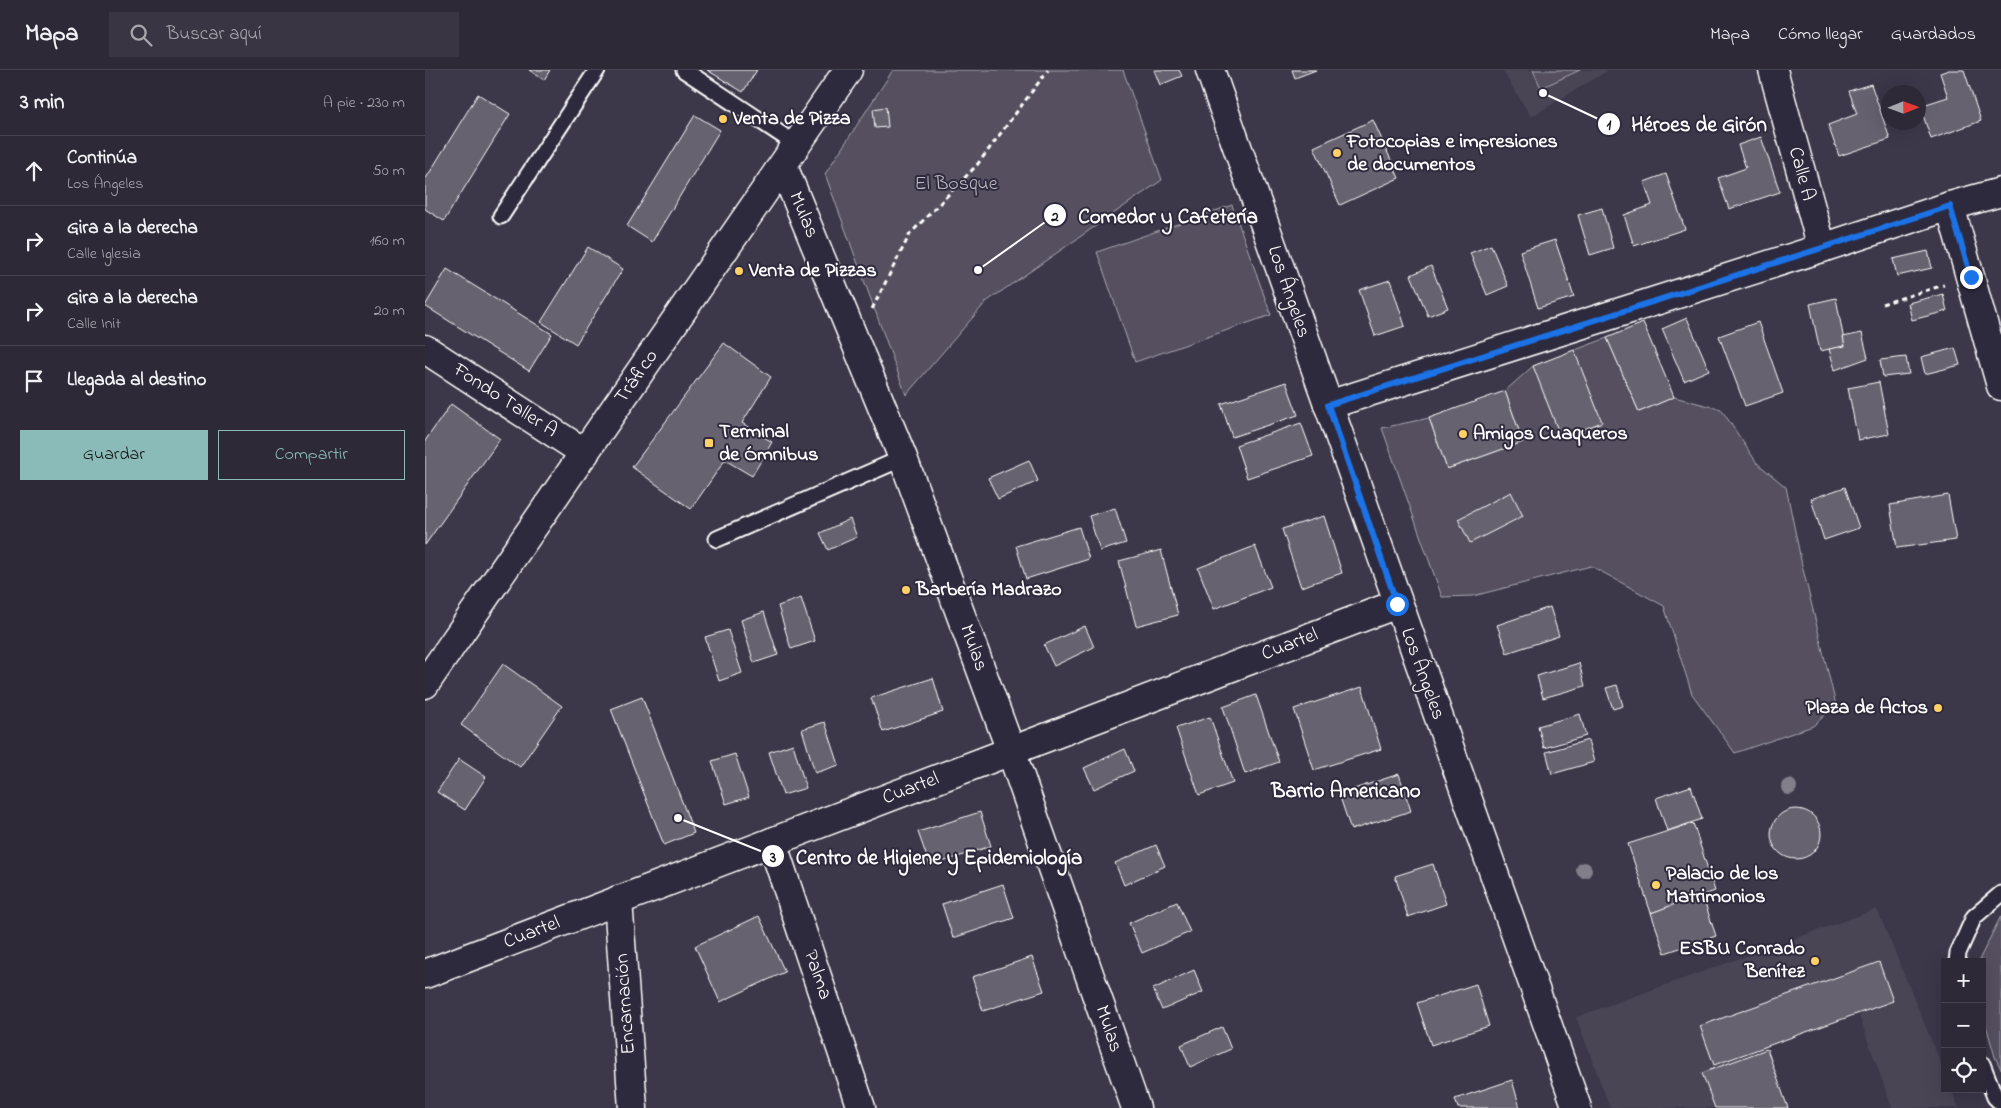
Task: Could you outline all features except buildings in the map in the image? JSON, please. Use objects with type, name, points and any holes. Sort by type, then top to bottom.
[{"type":"street","name":"Tráfico","points":[[425,684],[849,70]]},
{"type":"street","name":"Los Ángeles","points":[[1210,70],[1397,604],[1577,1108]]},
{"type":"street","name":"Calle A","points":[[1773,70],[1822,248]]},
{"type":"street","name":"Mulas","points":[[790,155],[855,341],[903,458],[1011,751],[1136,1108]]},
{"type":"street","points":[[1328,405],[1950,206],[2001,192]]},
{"type":"street","points":[[1950,206],[2001,386]]},
{"type":"street","name":"Fondo Taller A","points":[[425,349],[585,453]]},
{"type":"street","name":"Cuartel","points":[[425,974],[1397,604]]},
{"type":"street","name":"Palma","points":[[772,842],[861,1108]]},
{"type":"street","name":"Encarnación","points":[[618,900],[633,1108]]},
{"type":"lane","points":[[501,216],[597,70]]},
{"type":"lane","points":[[684,70],[790,155]]},
{"type":"lane","points":[[717,539],[903,458]]},
{"type":"lane","points":[[1957,958],[1974,917],[2001,894]]},
{"type":"lane","points":[[1986,1074],[1995,1097],[2001,1103]]},
{"type":"path","points":[[855,341],[910,234],[977,165],[1048,70]]},
{"type":"path","points":[[1882,304],[1971,277]]},
{"type":"shaded area","points":[[1502,70],[1609,70],[1531,117]]},
{"type":"shaded area","name":"ESBU Conrado Benítez","points":[[1877,909],[1941,1063],[1941,1093],[1953,1093],[1959,1108],[1892,1108],[1858,1013],[1766,1046],[1788,1108],[1610,1108],[1576,1017]]},
{"type":"green space","name":"El Bosque","points":[[893,70],[1123,70],[1162,180],[986,302],[906,395],[825,174]]},
{"type":"green space","points":[[1533,70],[1580,70],[1541,88]]},
{"type":"green space","points":[[1232,205],[1271,315],[1135,362],[1097,252]]},
{"type":"green space","points":[[1607,338],[1639,412],[1674,397],[1721,409],[1757,463],[1786,487],[1802,565],[1836,705],[1813,726],[1735,753],[1692,694],[1664,606],[1591,566],[1473,596],[1442,597],[1382,428],[1429,418],[1447,469],[1523,442],[1505,391],[1533,366]]},
{"type":"green space","points":[[2001,916],[2001,1069],[1995,1057],[1986,1025],[1986,958],[1980,958]]},
{"type":"place","name":"Héroes de Girón","points":[[1543,93]]},
{"type":"place","name":"Venta de Pizza","points":[[723,119]]},
{"type":"place","name":"Fotocopias e impresiones de documentos","points":[[1337,153]]},
{"type":"place","name":"Comedor y Cafetería","points":[[978,270]]},
{"type":"place","name":"Venta de Pizzas","points":[[739,271]]},
{"type":"place","name":"Amigos Cuaqueros","points":[[1463,434]]},
{"type":"place","name":"Terminal de Ómnibus","points":[[709,443]]},
{"type":"place","name":"Barbería Madrazo","points":[[906,590]]},
{"type":"place","name":"Plaza de Actos","points":[[1938,708]]},
{"type":"place","name":"Centro de Higiene y Epidemiología","points":[[678,818]]},
{"type":"place","name":"Palacio de los Matrimonios","points":[[1656,885]]},
{"type":"place","name":"ESBU Conrado Benítez","points":[[1815,961]]},
{"type":"district","name":"Barrio Americano","points":[[1346,792]]},
{"type":"route","points":[[1397,604],[1328,405],[1950,206],[1971,277]]}]
